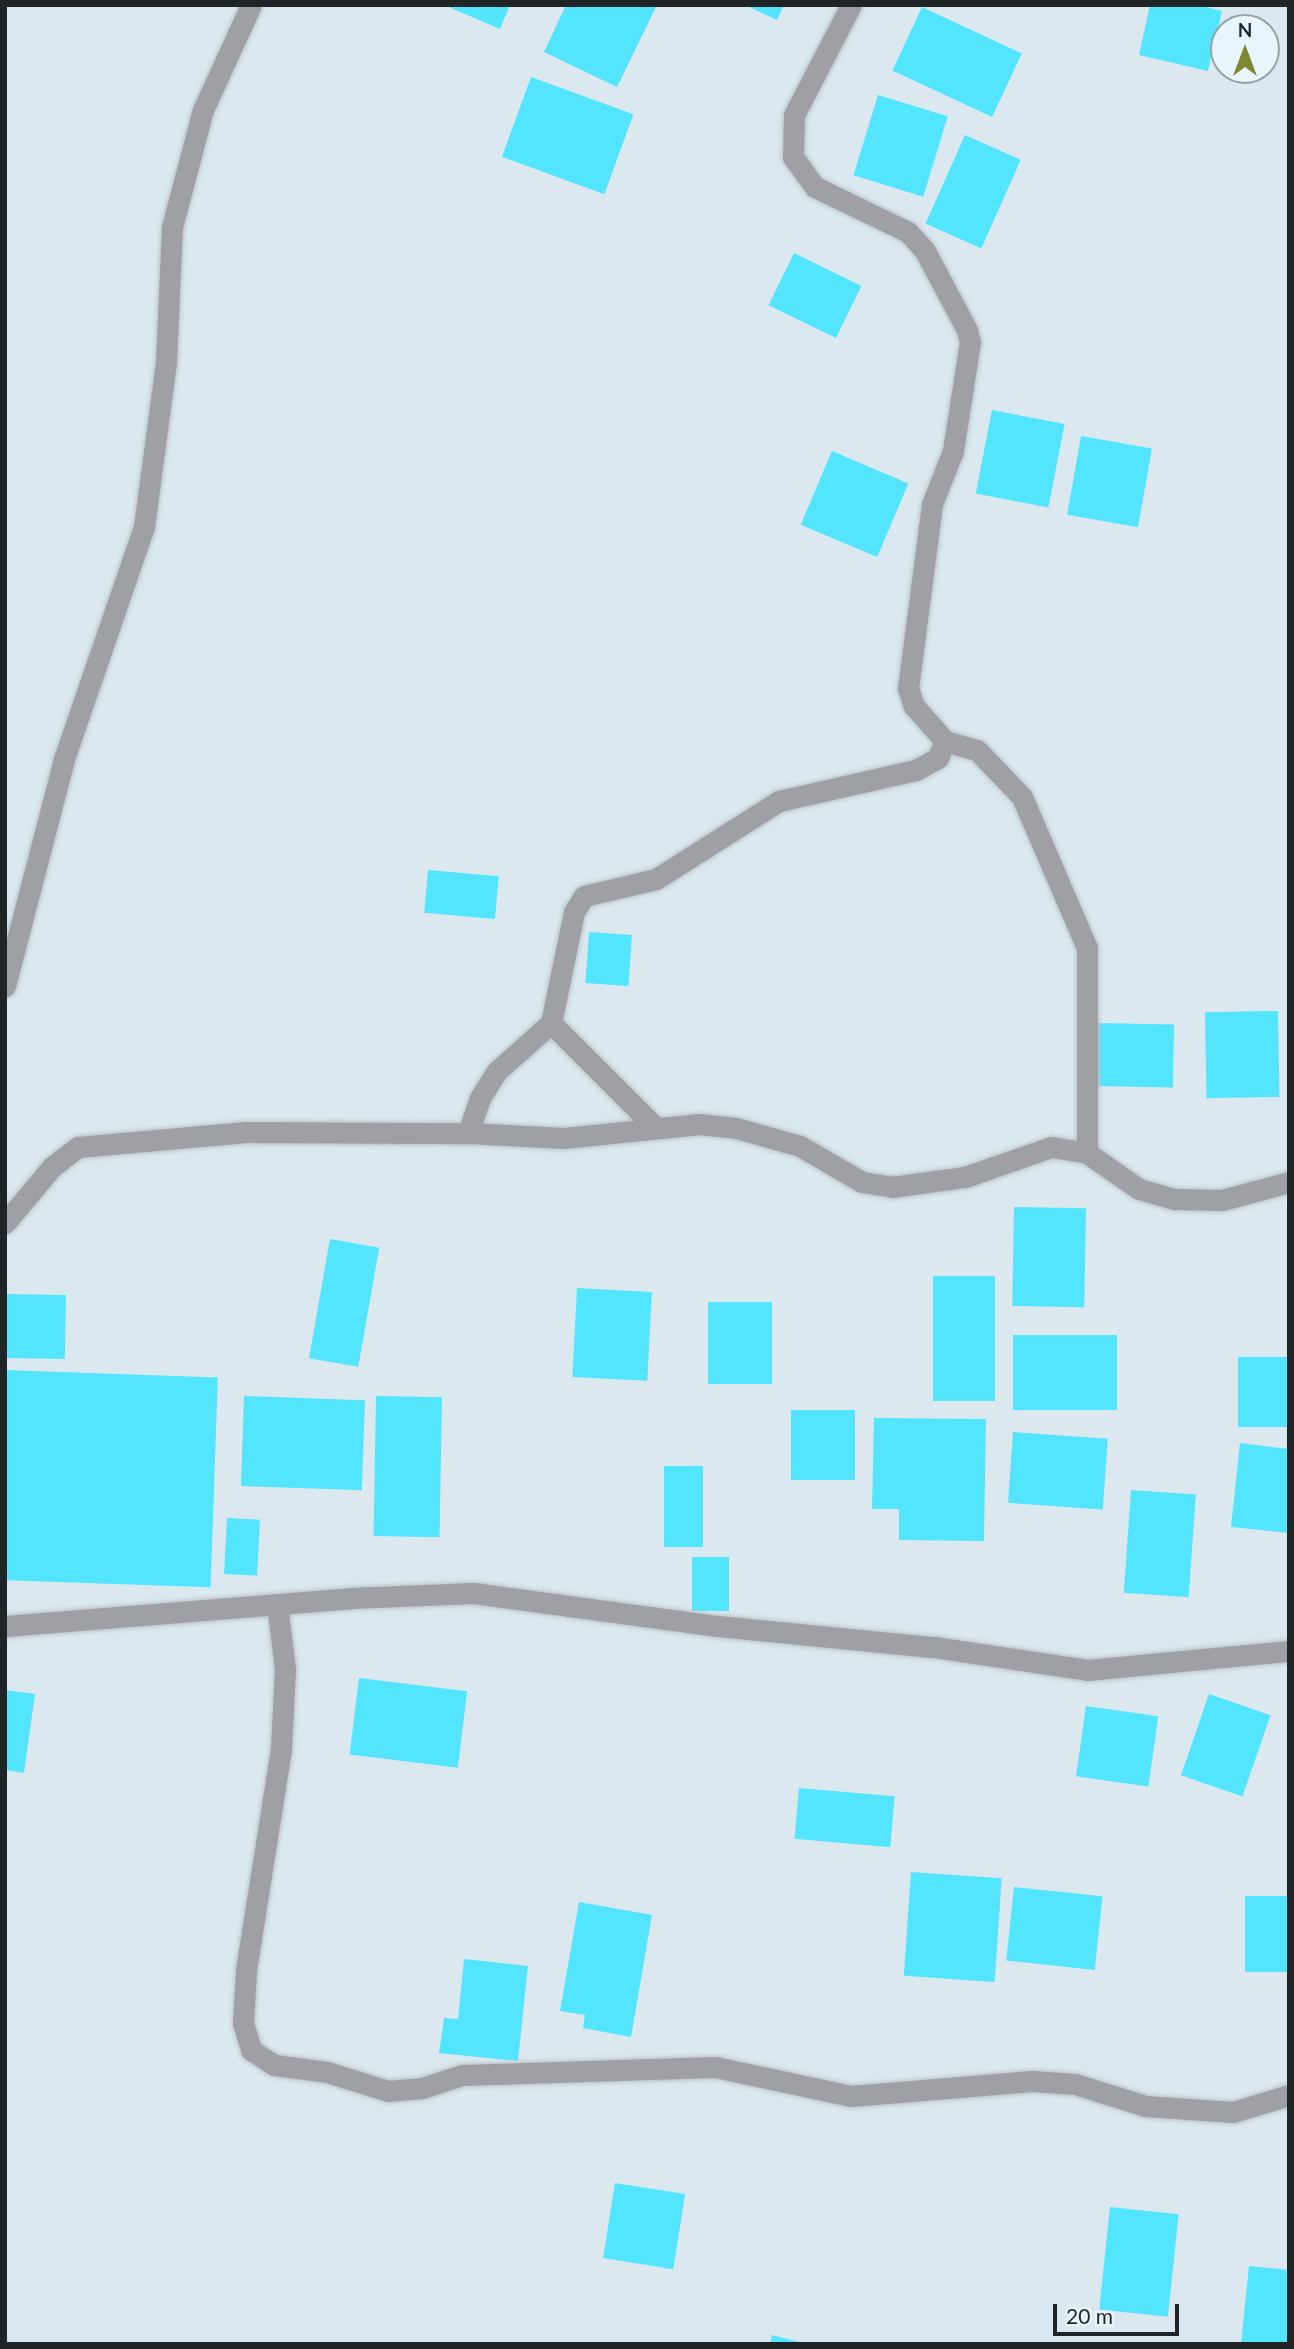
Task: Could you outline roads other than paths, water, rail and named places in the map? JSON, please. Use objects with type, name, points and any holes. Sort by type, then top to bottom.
[{"type":"street","points":[[5,986],[64,759],[144,527],[166,363],[172,227],[203,110],[251,5]]},
{"type":"street","points":[[851,5],[794,115],[793,157],[815,187],[908,232],[925,251],[967,330],[970,342],[953,451],[932,504],[908,688],[914,706],[945,741],[977,750],[1022,797],[1087,948],[1087,1153]]},
{"type":"street","points":[[468,1133],[480,1098],[497,1071],[551,1023],[574,912],[584,896],[656,879],[779,801],[916,770],[938,758],[945,741]]},
{"type":"street","points":[[551,1023],[654,1126]]},
{"type":"street","points":[[5,1223],[52,1167],[78,1147],[99,1142],[152,1144],[246,1132],[468,1133],[564,1138],[654,1126],[699,1124],[764,1135],[800,1146],[862,1182],[892,1187],[965,1177],[1051,1147],[1087,1153],[1139,1189],[1175,1199],[1222,1200],[1289,1182]]},
{"type":"street","points":[[5,1626],[277,1604],[473,1593],[718,1626],[934,1647],[1087,1671],[1289,1651]]},
{"type":"street","points":[[277,1604],[285,1669],[281,1749],[246,1971],[243,2022],[251,2050],[274,2065],[327,2072],[388,2091],[422,2088],[462,2075],[715,2067],[851,2096],[1032,2081],[1074,2084],[1145,2106],[1233,2112],[1289,2095]]}]
